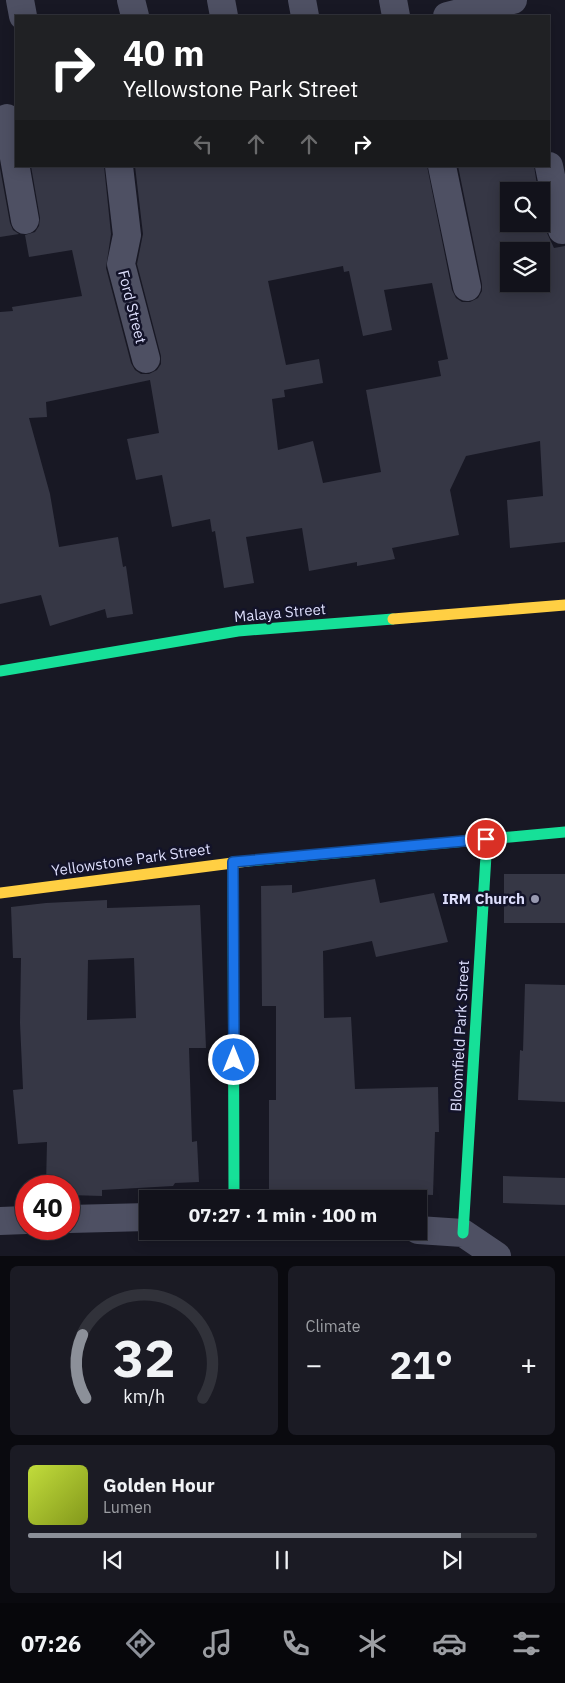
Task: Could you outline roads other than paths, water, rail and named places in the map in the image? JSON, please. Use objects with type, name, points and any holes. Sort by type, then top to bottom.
[{"type":"street","points":[[20,0],[23,15]]},
{"type":"street","points":[[131,0],[135,15]]},
{"type":"street","points":[[221,0],[224,15]]},
{"type":"street","points":[[302,0],[305,15]]},
{"type":"street","points":[[393,0],[396,15]]},
{"type":"street","points":[[450,15],[477,4],[513,0],[517,15]]},
{"type":"street","points":[[8,118],[15,160]]},
{"type":"street","points":[[16,167],[25,220]]},
{"type":"street","name":"Ford Street","points":[[119,167],[127,235],[121,264],[146,359]]},
{"type":"street","points":[[442,167],[467,287]]},
{"type":"street","points":[[549,167],[562,230]]},
{"type":"street","name":"Malaya Street","points":[[0,670],[238,631],[565,605]]},
{"type":"street","name":"Yellowstone Park Street","points":[[0,893],[233,862],[565,832]]},
{"type":"street","name":"Bloomfield Park Street","points":[[463,1234],[486,839]]},
{"type":"street","points":[[233,862],[234,1190]]},
{"type":"street","points":[[80,1219],[139,1217]]},
{"type":"street","points":[[0,1221],[15,1220]]},
{"type":"street","points":[[427,1231],[463,1234],[497,1256]]},
{"type":"place","name":"IRM Church","points":[[535,899]]}]
